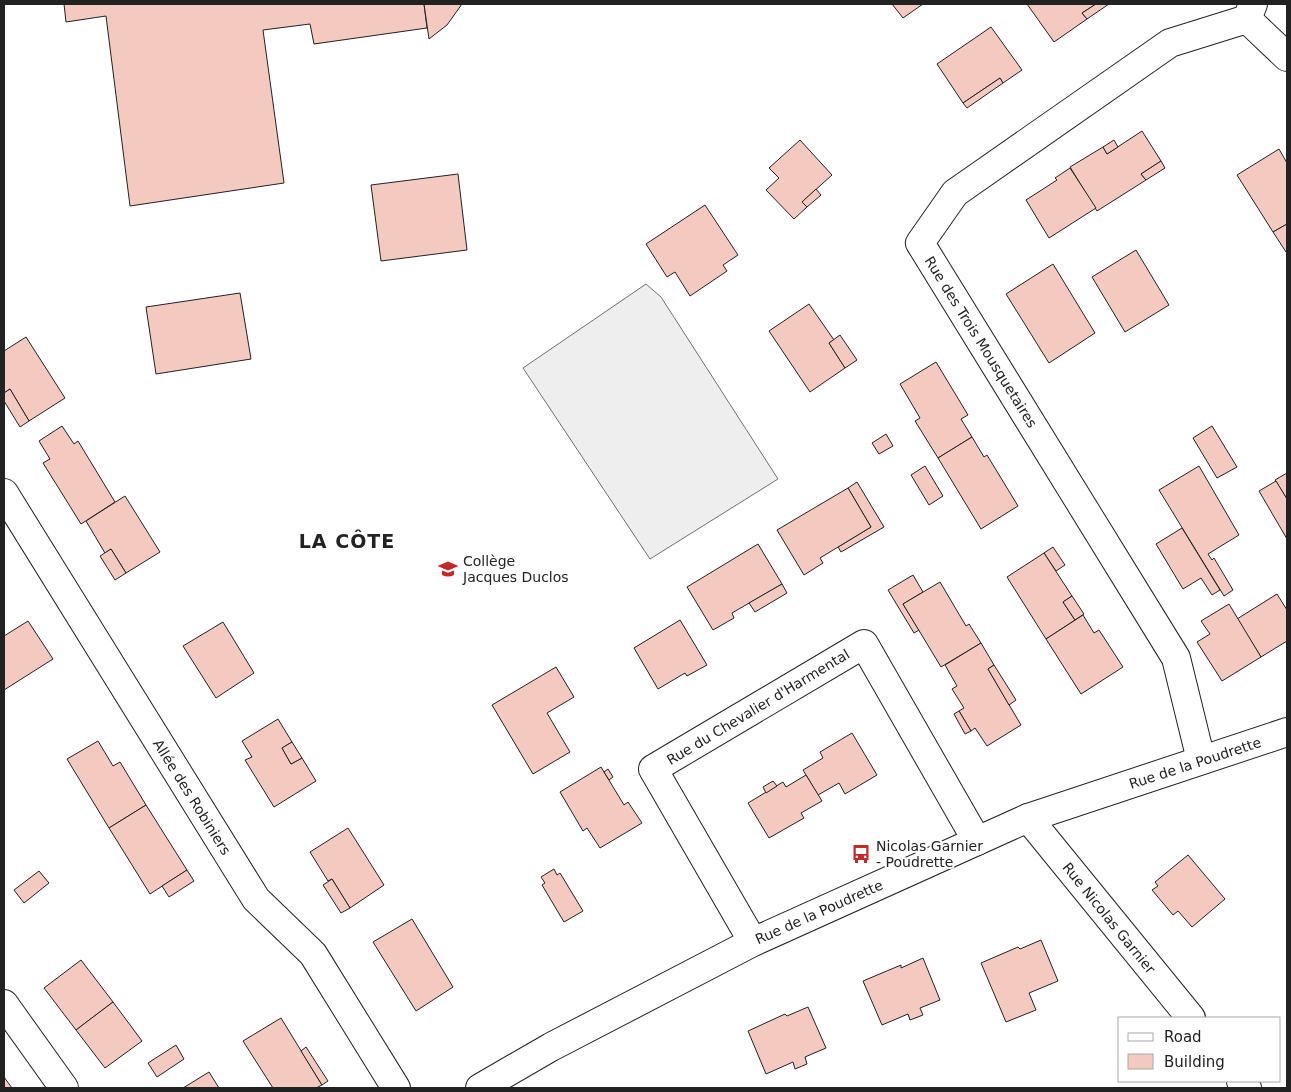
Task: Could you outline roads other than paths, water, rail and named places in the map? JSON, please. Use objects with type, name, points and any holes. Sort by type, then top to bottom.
[{"type":"street","points":[[1250,12],[1287,57]]},
{"type":"street","name":"Rue des Trois Mousquetaires","points":[[1201,760],[1176,658],[920,243],[955,193],[1170,43],[1250,12]]},
{"type":"street","name":"Allée des Robiniers","points":[[4,493],[256,899],[313,954],[396,1088]]},
{"type":"street","name":"Rue du Chevalier d'Harmental","points":[[753,942],[653,769],[864,644],[977,841]]},
{"type":"street","name":"Rue de la Poudrette","points":[[480,1088],[551,1047],[753,942],[1028,818],[1287,732]]},
{"type":"street","name":"Rue Nicolas Garnier","points":[[1028,818],[1190,1017]]},
{"type":"street","points":[[4,1004],[64,1088]]},
{"type":"place","name":"Collège Jacques Duclos","points":[[448,569]]},
{"type":"place","name":"Nicolas Garnier - Poudrette","points":[[861,854]]},
{"type":"district","name":"LA CÔTE","points":[[347,541]]}]
